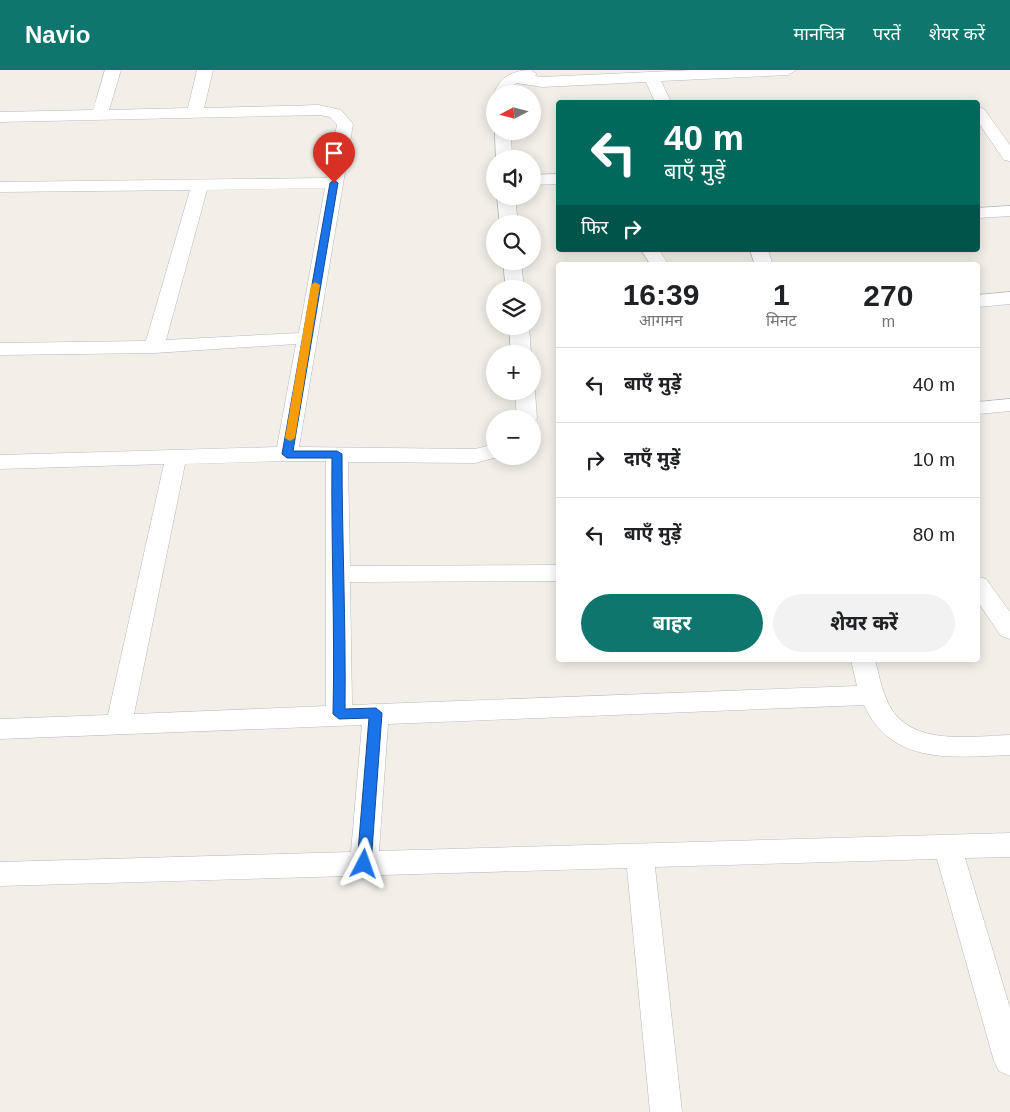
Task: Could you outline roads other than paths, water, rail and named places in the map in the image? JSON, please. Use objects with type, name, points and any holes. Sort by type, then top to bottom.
[{"type":"street","points":[[100,114],[113,70]]},
{"type":"street","points":[[195,112],[205,70]]},
{"type":"street","points":[[506,85],[508,80],[537,71],[550,70]]},
{"type":"street","points":[[516,78],[542,82],[788,70]]},
{"type":"street","points":[[652,78],[662,100]]},
{"type":"street","points":[[0,117],[319,110],[335,113],[345,124],[287,454]]},
{"type":"street","points":[[980,115],[1010,156]]},
{"type":"street","points":[[980,136],[995,135]]},
{"type":"street","points":[[541,180],[556,179]]},
{"type":"street","points":[[0,187],[200,183],[334,183]]},
{"type":"street","points":[[154,346],[200,183]]},
{"type":"street","points":[[980,213],[1010,211]]},
{"type":"street","points":[[980,301],[1010,298]]},
{"type":"street","points":[[0,350],[154,346],[306,338]]},
{"type":"street","points":[[980,408],[1010,405]]},
{"type":"street","points":[[0,462],[287,454],[475,456],[486,453]]},
{"type":"street","points":[[337,454],[340,632],[339,714]]},
{"type":"street","points":[[119,723],[176,457]]},
{"type":"street","points":[[338,574],[556,573]]},
{"type":"street","points":[[980,588],[1010,630]]},
{"type":"street","points":[[864,662],[872,695],[882,716],[901,736],[924,745],[1010,745]]},
{"type":"street","points":[[0,729],[339,714],[872,695]]},
{"type":"street","points":[[364,864],[376,713]]},
{"type":"street","points":[[0,874],[1010,845]]},
{"type":"street","points":[[948,847],[1010,1061]]},
{"type":"street","points":[[640,856],[666,1112]]}]
